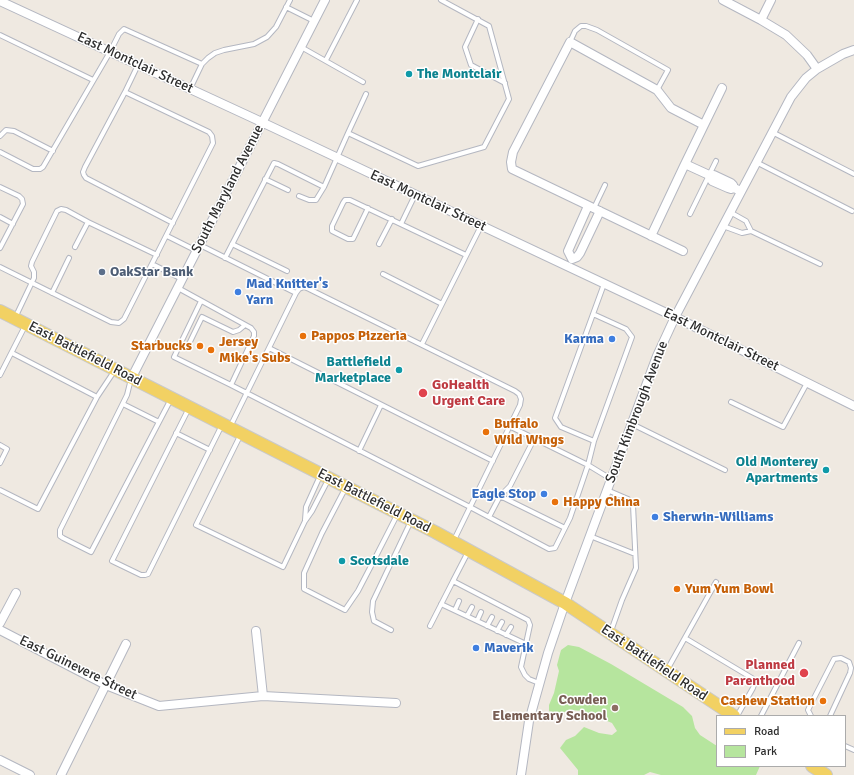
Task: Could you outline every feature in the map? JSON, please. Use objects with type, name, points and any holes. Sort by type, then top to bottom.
[{"type":"main road","name":"East Battlefield Road","points":[[0,311],[398,513],[565,603],[733,715]]},
{"type":"main road","points":[[814,767],[826,775]]},
{"type":"street","name":"South Maryland Avenue","points":[[131,378],[325,0]]},
{"type":"street","points":[[723,0],[786,35],[807,55],[817,69]]},
{"type":"street","points":[[761,20],[771,0]]},
{"type":"street","name":"East Montclair Street","points":[[0,1],[675,317],[854,406]]},
{"type":"street","points":[[683,251],[512,169],[511,162],[513,152],[570,42],[657,90],[671,108],[704,125]]},
{"type":"street","name":"South Kimbrough Avenue","points":[[521,775],[529,721],[539,683],[565,603],[657,356],[675,317],[730,212],[738,190],[756,162],[791,97],[806,78],[817,69],[843,54],[854,50]]},
{"type":"street","points":[[651,236],[722,88]]},
{"type":"street","points":[[685,164],[731,183],[738,190]]},
{"type":"street","points":[[568,267],[572,259],[577,258],[580,253],[594,208]]},
{"type":"street","points":[[572,259],[568,251],[594,208]]},
{"type":"street","points":[[0,623],[16,594]]},
{"type":"street","name":"East Guinevere Street","points":[[0,630],[106,685],[159,706],[263,696],[396,703]]},
{"type":"street","points":[[256,631],[263,696]]},
{"type":"street","points":[[61,775],[126,644]]},
{"type":"street","points":[[0,760],[30,775]]},
{"type":"lane","points":[[190,89],[202,64],[215,53],[254,44],[267,37],[276,27],[290,0]]},
{"type":"lane","points":[[326,60],[357,0]]},
{"type":"lane","points":[[348,133],[418,166],[484,147],[509,99],[489,26],[441,0]]},
{"type":"lane","points":[[286,7],[314,22]]},
{"type":"lane","points":[[478,19],[465,47],[471,65],[505,83]]},
{"type":"lane","points":[[570,42],[575,31],[581,26],[586,26],[597,30],[668,70],[657,90]]},
{"type":"lane","points":[[0,152],[36,170],[43,167],[110,52],[118,34],[124,29],[202,64]]},
{"type":"lane","points":[[0,35],[93,80]]},
{"type":"lane","points":[[301,47],[363,82]]},
{"type":"lane","points":[[139,65],[83,172],[86,178],[173,223]]},
{"type":"lane","points":[[0,267],[111,322],[119,323],[124,319],[212,147],[214,139],[208,132],[125,92]]},
{"type":"lane","points":[[299,196],[309,200],[316,200],[333,169],[336,157],[366,94]]},
{"type":"lane","points":[[0,136],[6,130],[14,131],[52,151]]},
{"type":"lane","points":[[772,132],[854,174]]},
{"type":"lane","points":[[690,214],[716,161]]},
{"type":"lane","points":[[756,162],[852,211]]},
{"type":"lane","points":[[225,258],[271,166],[274,163],[324,187]]},
{"type":"lane","points":[[265,179],[288,190]]},
{"type":"lane","points":[[594,208],[605,185]]},
{"type":"lane","points":[[0,187],[22,199],[22,208],[0,248]]},
{"type":"lane","points":[[401,224],[415,195]]},
{"type":"lane","points":[[368,208],[353,239],[348,239],[332,231],[332,226],[345,200],[350,200],[368,208],[392,219],[466,254]]},
{"type":"lane","points":[[15,318],[32,283],[34,275],[31,266],[32,262],[57,211],[61,209],[66,210],[157,255]]},
{"type":"lane","points":[[730,212],[746,221],[751,231],[820,264]]},
{"type":"lane","points":[[0,218],[13,224]]},
{"type":"lane","points":[[379,244],[392,219]]},
{"type":"lane","points":[[75,247],[88,222]]},
{"type":"lane","points":[[422,344],[481,226]]},
{"type":"lane","points":[[722,226],[742,233],[751,231]]},
{"type":"lane","points":[[167,236],[225,258],[296,293]]},
{"type":"lane","points":[[232,244],[288,271]]},
{"type":"lane","points":[[52,293],[69,258]]},
{"type":"lane","points":[[152,264],[182,280]]},
{"type":"lane","points":[[383,274],[442,304]]},
{"type":"lane","points":[[594,441],[561,427],[555,418],[604,284]]},
{"type":"lane","points":[[325,476],[312,511],[305,521],[283,567],[196,525],[231,429],[246,394],[296,293],[299,289],[304,287],[422,344],[519,394],[521,399],[520,405],[453,542]]},
{"type":"lane","points":[[178,288],[251,328],[254,332],[254,336],[231,385]]},
{"type":"lane","points":[[201,301],[174,357],[470,507],[549,549],[555,548],[570,518],[588,466],[594,441],[632,337],[626,329],[593,314]]},
{"type":"lane","points":[[178,348],[187,348],[202,317],[234,332],[245,325]]},
{"type":"lane","points":[[0,375],[26,324]]},
{"type":"lane","points":[[269,348],[493,461]]},
{"type":"lane","points":[[12,353],[97,397]]},
{"type":"lane","points":[[0,490],[38,509],[97,397],[115,370]]},
{"type":"lane","points":[[131,378],[123,404],[60,530],[60,536],[90,552],[171,399]]},
{"type":"lane","points":[[731,402],[783,427],[807,383]]},
{"type":"lane","points":[[123,404],[159,422]]},
{"type":"lane","points":[[359,451],[381,405]]},
{"type":"lane","points":[[189,408],[112,561],[141,575],[148,574],[210,450],[231,429]]},
{"type":"lane","points":[[632,424],[725,470]]},
{"type":"lane","points":[[510,426],[611,479]]},
{"type":"lane","points":[[176,433],[210,450]]},
{"type":"lane","points":[[489,517],[500,496],[510,486],[534,439]]},
{"type":"lane","points":[[0,445],[7,449],[0,463]]},
{"type":"lane","points":[[305,521],[306,507],[325,476]]},
{"type":"lane","points":[[346,487],[322,533],[304,574],[304,589],[345,610],[358,591],[398,513]]},
{"type":"lane","points":[[607,490],[628,499],[633,505],[636,568],[622,600],[611,633]]},
{"type":"lane","points":[[500,496],[565,528]]},
{"type":"lane","points":[[391,630],[374,621],[372,612],[373,601],[411,520]]},
{"type":"lane","points":[[590,536],[635,554]]},
{"type":"lane","points":[[430,626],[469,551]]},
{"type":"lane","points":[[453,580],[488,598],[507,612],[528,620],[530,625],[521,667],[529,679],[539,683]]},
{"type":"lane","points":[[667,671],[716,582]]},
{"type":"lane","points":[[463,592],[466,587]]},
{"type":"lane","points":[[475,598],[478,594]]},
{"type":"lane","points":[[485,603],[488,598]]},
{"type":"lane","points":[[455,610],[460,601]]},
{"type":"lane","points":[[441,604],[526,644]]},
{"type":"lane","points":[[467,616],[472,607]]},
{"type":"lane","points":[[476,621],[481,612]]},
{"type":"lane","points":[[487,626],[492,617]]},
{"type":"lane","points":[[497,631],[502,622]]},
{"type":"lane","points":[[506,635],[511,627]]},
{"type":"lane","points":[[685,638],[755,680],[753,688],[738,715]]},
{"type":"lane","points":[[762,715],[799,643]]},
{"type":"lane","points":[[810,715],[808,710],[834,659],[841,658],[849,662],[851,668],[830,715]]},
{"type":"green space","name":"Cowden Elementary School","points":[[568,645],[579,647],[611,664],[683,707],[692,716],[695,728],[700,735],[716,745],[716,767],[760,767],[756,775],[661,775],[650,772],[644,775],[578,775],[578,770],[560,748],[566,740],[575,736],[584,727],[599,733],[612,735],[617,731],[612,723],[583,711],[571,710],[558,714],[549,711],[549,705],[554,693],[559,671],[557,665],[561,650]]},
{"type":"place","name":"The Montclair","points":[[409,74]]},
{"type":"place","name":"OakStar Bank","points":[[102,272]]},
{"type":"place","name":"Mad Knitter's Yarn","points":[[238,292]]},
{"type":"place","name":"Pappos Pizzeria","points":[[303,336]]},
{"type":"place","name":"Karma","points":[[612,339]]},
{"type":"place","name":"Starbucks","points":[[200,346]]},
{"type":"place","name":"Jersey Mike's Subs","points":[[211,350]]},
{"type":"place","name":"Battlefield Marketplace","points":[[399,370]]},
{"type":"place","name":"GoHealth Urgent Care","points":[[423,393]]},
{"type":"place","name":"Buffalo Wild Wings","points":[[486,432]]},
{"type":"place","name":"Old Monterey Apartments","points":[[826,470]]},
{"type":"place","name":"Eagle Stop","points":[[544,494]]},
{"type":"place","name":"Happy China","points":[[555,502]]},
{"type":"place","name":"Sherwin-Williams","points":[[655,517]]},
{"type":"place","name":"Scotsdale","points":[[342,561]]},
{"type":"place","name":"Yum Yum Bowl","points":[[677,589]]},
{"type":"place","name":"Maverik","points":[[476,648]]},
{"type":"place","name":"Planned Parenthood","points":[[804,673]]},
{"type":"place","name":"Cashew Station","points":[[823,701]]},
{"type":"place","name":"Cowden Elementary School","points":[[615,708]]}]
